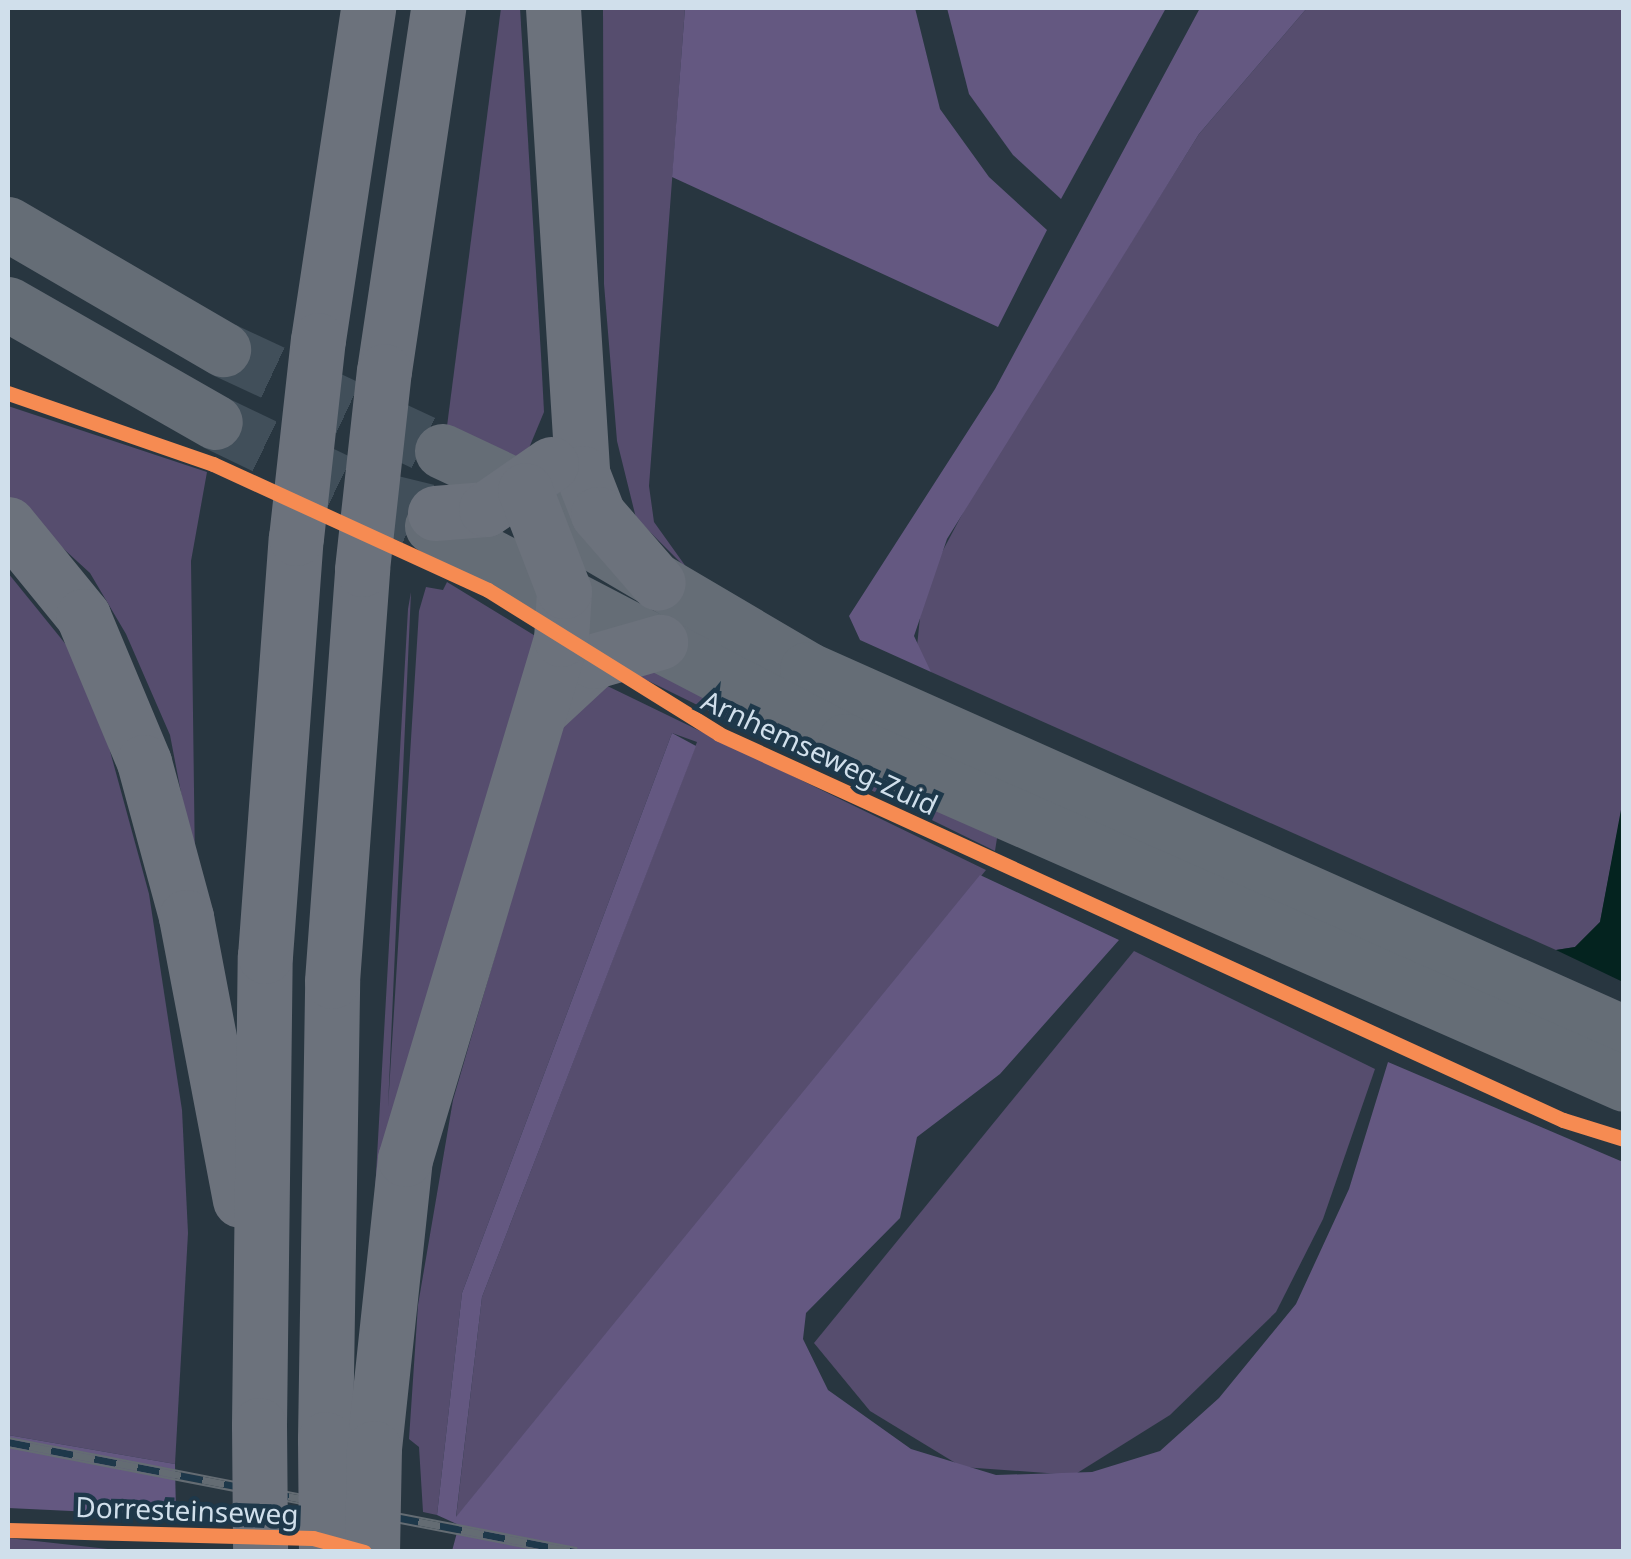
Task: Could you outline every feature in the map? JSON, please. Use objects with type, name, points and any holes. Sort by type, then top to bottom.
[{"type":"highway","points":[[260,1552],[259,1279],[266,956],[296,538],[318,340],[368,8]]},
{"type":"highway","points":[[372,1552],[350,1443],[332,981],[362,569],[384,371],[438,8]]},
{"type":"highway","points":[[540,712],[594,661],[651,618],[598,514],[578,436],[553,8]]},
{"type":"highway","points":[[433,519],[469,514],[525,490],[578,436]]},
{"type":"highway","points":[[326,1552],[404,1159],[540,712],[564,591],[525,490]]},
{"type":"highway","points":[[8,524],[83,616],[144,762],[186,917],[208,1062],[259,1279]]},
{"type":"main road","points":[[8,224],[223,349]]},
{"type":"main road","points":[[8,304],[215,422]]},
{"type":"main road","name":"Arnhemseweg-Zuid","points":[[442,452],[525,490],[651,618],[845,741],[1166,890],[1428,993],[1624,1084]]},
{"type":"main road","name":"Arnhemseweg-Zuid","points":[[433,519],[564,591],[807,669],[1057,786],[1624,1032]]},
{"type":"shaded area","points":[[501,8],[520,8],[544,412],[524,460],[446,434]]},
{"type":"shaded area","points":[[603,8],[685,8],[649,486],[654,522],[689,571],[636,518],[617,441],[604,284]]},
{"type":"shaded area","points":[[685,8],[915,8],[940,109],[989,177],[1047,230],[998,327],[672,177]]},
{"type":"shaded area","points":[[947,8],[1166,8],[1061,199],[1013,155],[969,94]]},
{"type":"shaded area","points":[[1200,8],[1307,8],[1199,134],[947,539],[914,636],[931,672],[860,640],[849,616],[995,389]]},
{"type":"shaded area","points":[[1307,8],[1623,8],[1624,798],[1600,922],[1575,947],[1556,950],[931,672],[916,656],[923,588],[975,490],[1199,134]]},
{"type":"shaded area","points":[[8,406],[207,472],[191,561],[195,866],[170,735],[126,634],[90,573],[8,498]]},
{"type":"shaded area","points":[[8,573],[72,652],[107,740],[149,894],[182,1110],[188,1233],[175,1464],[8,1435]]},
{"type":"shaded area","points":[[447,582],[537,637],[374,1210],[408,609],[411,592],[388,1107],[419,611],[426,587],[443,590]]},
{"type":"shaded area","points":[[656,667],[997,838],[995,851],[624,669]]},
{"type":"shaded area","points":[[595,680],[986,870],[456,1518],[482,1297],[697,742],[672,733],[462,1293],[437,1515],[423,1512],[419,1447],[409,1439],[418,1305],[453,1100],[569,701]]},
{"type":"shaded area","points":[[672,733],[696,746],[482,1297],[456,1517],[980,875],[1119,940],[1000,1074],[917,1137],[900,1218],[806,1313],[803,1339],[828,1390],[911,1449],[996,1475],[1092,1472],[1160,1451],[1219,1398],[1296,1304],[1349,1189],[1388,1062],[1623,1162],[1623,1551],[452,1551],[459,1525],[437,1515],[462,1293]]},
{"type":"shaded area","points":[[1623,799],[1623,982],[1556,950],[1575,947],[1600,922]]},
{"type":"shaded area","points":[[1134,951],[1375,1069],[1323,1219],[1276,1312],[1170,1415],[1074,1475],[962,1467],[870,1411],[814,1343]]},
{"type":"shaded area","points":[[8,1435],[175,1464],[176,1516],[8,1508]]},
{"type":"shaded area","points":[[8,1538],[108,1549],[231,1551],[8,1551]]},
{"type":"tunnel","points":[[223,349],[442,451]]},
{"type":"tunnel","points":[[215,422],[432,526]]},
{"type":"tunnel","points":[[374,498],[435,513]]},
{"type":"railway","points":[[8,1442],[576,1552]]},
{"type":"cycle path","points":[[8,393],[213,464],[488,590],[719,734],[1563,1120],[1624,1139]]},
{"type":"cycle path","name":"Dorresteinseweg","points":[[8,1530],[313,1538],[364,1552]]}]
